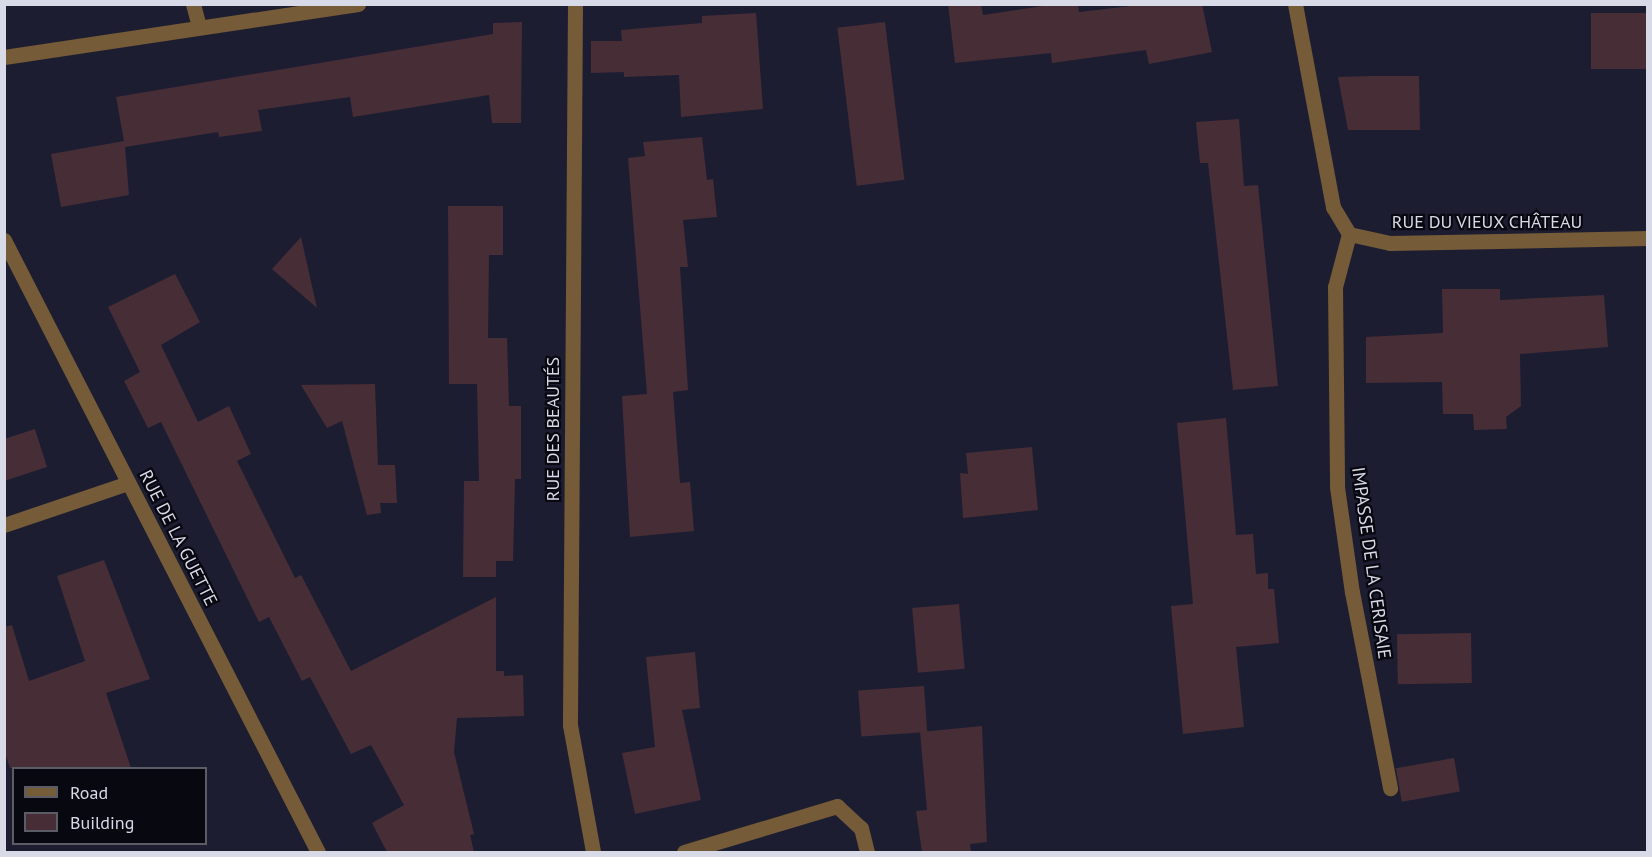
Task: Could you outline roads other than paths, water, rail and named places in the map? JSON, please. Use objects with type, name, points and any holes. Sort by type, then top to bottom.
[{"type":"street","points":[[192,4],[199,27]]},
{"type":"street","points":[[4,57],[358,4]]},
{"type":"street","name":"RUE DES BEAUTÉS","points":[[575,4],[570,725],[593,852]]},
{"type":"street","points":[[1295,4],[1333,207],[1349,234]]},
{"type":"street","name":"RUE DU VIEUX CHÂTEAU","points":[[1349,234],[1390,243],[1647,238]]},
{"type":"street","name":"IMPASSE DE LA CERISAIE","points":[[1349,234],[1335,287],[1337,486],[1354,604],[1390,788]]},
{"type":"street","name":"RUE DE LA GUETTE","points":[[4,240],[318,852]]},
{"type":"street","points":[[4,525],[128,483]]},
{"type":"street","points":[[684,852],[837,806],[861,828],[867,852]]}]
